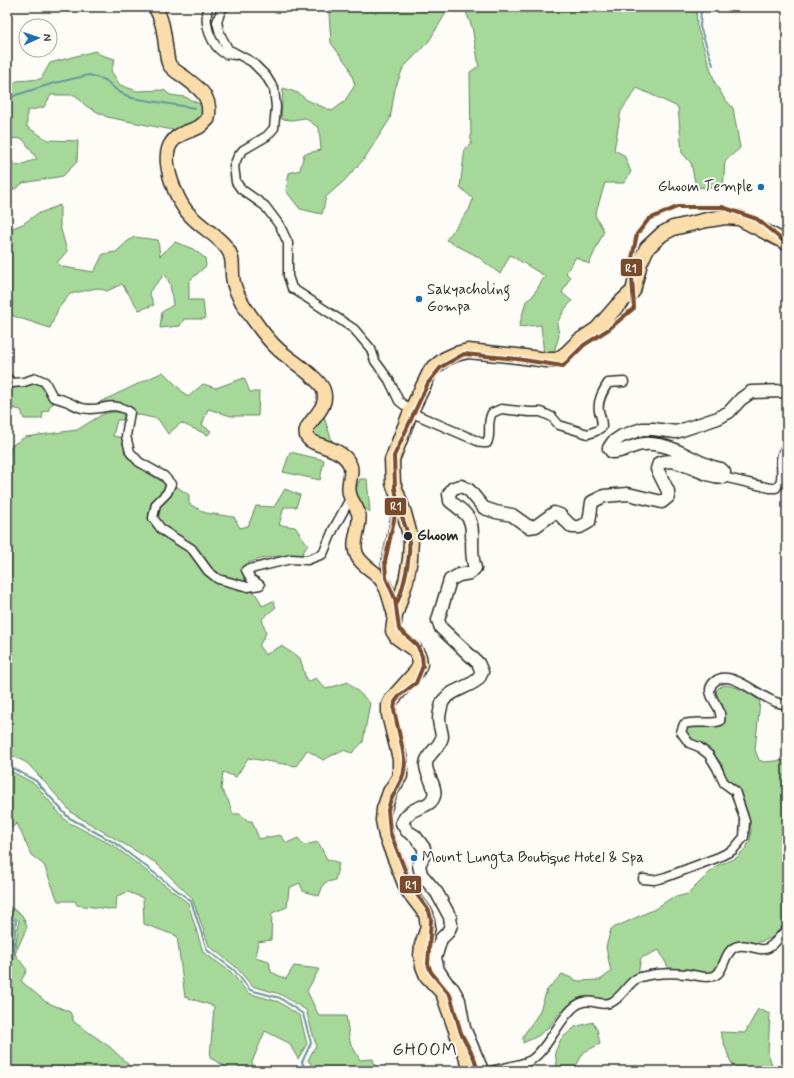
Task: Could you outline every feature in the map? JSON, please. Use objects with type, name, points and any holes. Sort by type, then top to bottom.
[{"type":"highway","points":[[483,1071],[458,1036],[443,993],[427,976],[423,966],[421,956],[422,944],[428,927],[426,914],[407,889],[386,836],[383,820],[384,809],[390,792],[400,776],[400,759],[389,715],[389,705],[392,699],[417,671],[420,664],[419,657],[415,650],[397,637],[393,631],[395,616],[406,581],[410,559],[411,539],[404,513],[393,483],[392,460],[431,370],[445,359],[456,354],[468,352],[547,360],[556,360],[567,354],[579,341],[597,329],[617,306],[633,291],[640,262],[647,248],[662,234],[673,228],[719,218],[739,218],[787,243]]},
{"type":"main road","points":[[155,7],[163,24],[170,65],[175,71],[204,94],[210,107],[208,119],[200,127],[177,136],[171,143],[167,156],[169,173],[187,213],[199,225],[217,238],[227,248],[232,256],[234,266],[233,280],[236,289],[253,318],[277,349],[315,379],[323,389],[325,398],[320,411],[307,427],[307,437],[311,441],[332,448],[345,457],[350,464],[351,472],[349,492],[359,514],[355,545],[356,553],[358,558],[378,576],[386,587],[395,616]]},
{"type":"main road","points":[[483,1071],[464,1028],[459,1000],[453,989],[438,970],[435,958],[441,939],[448,932],[451,925],[450,917],[437,893],[421,874],[419,865],[424,856],[424,848],[415,836],[407,831],[402,823],[405,816],[412,810],[429,804],[434,797],[434,791],[426,765],[428,757],[439,744],[442,737],[439,719],[443,702],[451,694],[478,679],[482,672],[478,663],[441,628],[438,620],[450,580],[460,575],[470,573],[475,568],[472,560],[472,528],[470,521],[463,512],[450,501],[449,494],[453,488],[461,486],[470,490],[484,508],[512,515],[529,527],[536,526],[554,513],[560,515],[572,527],[580,527],[589,522],[592,502],[604,496],[628,494],[662,502],[668,497],[668,491],[657,469],[660,463],[670,461],[691,466],[716,477],[723,476],[724,472],[721,469],[711,468],[684,453],[663,446],[644,444],[619,452],[612,452],[609,448],[613,442],[622,436],[642,430],[653,429],[676,432],[718,418],[729,412],[741,399],[751,392],[787,391]]},
{"type":"street","points":[[208,7],[207,22],[213,40],[220,50],[226,54],[238,56]]},
{"type":"street","points":[[224,7],[221,10],[217,22],[220,34],[228,49],[238,56],[252,62],[266,76],[274,89],[276,107],[274,128],[266,136],[243,150],[238,156],[234,166],[236,182],[242,189],[264,206],[280,226],[288,244],[288,276],[292,288],[358,333],[371,349],[375,362],[389,380],[398,401],[413,412],[482,443],[487,443],[489,438],[489,419],[492,413],[501,410],[541,412],[552,417],[559,425],[588,434],[596,431],[602,427],[603,418],[599,411],[602,393],[608,383],[624,382]]},
{"type":"street","points":[[7,378],[12,383],[24,382],[36,378],[45,382],[53,397],[67,401],[81,408],[93,410],[105,406],[122,406],[130,412],[126,436],[130,452],[139,462],[164,476],[171,484],[167,493],[156,504],[153,518],[162,530],[192,549],[208,571],[218,580],[248,587],[260,585],[251,579],[246,570],[291,559],[307,560],[323,554],[333,530],[351,498]]},
{"type":"street","points":[[723,476],[770,488],[776,488],[781,480],[781,458],[783,451],[787,447]]},
{"type":"street","points":[[643,879],[654,880],[666,877],[719,857],[733,850],[744,837],[745,821],[735,791],[724,783],[709,755],[699,747],[689,743],[682,732],[684,724],[692,722],[706,722],[714,724],[720,721],[721,714],[710,691],[711,685],[719,678],[726,677],[741,683],[770,700],[783,705],[787,704]]},
{"type":"street","points":[[483,1071],[530,1060],[545,1045],[570,1011],[584,1001],[603,1005],[611,1003],[618,998],[634,980],[644,976],[688,974],[706,978],[715,976],[720,971],[727,955],[734,948],[747,946],[763,950],[769,947],[781,934],[787,930]]},
{"type":"green space","points":[[335,7],[456,7],[449,8],[429,41],[403,68],[395,89],[390,119],[364,159],[344,181],[326,197],[322,214],[300,209],[286,191],[289,173],[300,170],[304,154],[321,150],[319,128],[305,118],[292,120],[281,119],[283,88],[298,93],[307,100],[332,111],[344,102],[355,85],[349,67],[331,43],[329,13]]},
{"type":"green space","points":[[464,7],[696,7],[697,26],[715,83],[724,98],[733,108],[740,148],[725,161],[723,189],[696,187],[691,163],[682,153],[678,107],[637,88],[621,111],[614,150],[624,155],[631,172],[624,183],[605,183],[595,215],[604,231],[589,264],[576,257],[566,273],[570,277],[562,293],[572,301],[565,309],[557,323],[559,336],[553,355],[544,355],[541,325],[519,327],[526,301],[532,297],[545,276],[510,255],[500,274],[477,256],[446,240],[469,210],[473,199],[460,187],[465,148],[471,145],[470,72],[479,66],[472,27]]},
{"type":"green space","points":[[95,51],[101,55],[115,59],[111,71],[120,85],[137,91],[164,90],[170,95],[185,97],[206,107],[201,121],[177,131],[107,117],[86,106],[75,95],[51,95],[44,107],[27,111],[27,127],[48,140],[78,141],[77,162],[63,176],[23,183],[15,189],[7,190],[7,156],[17,166],[37,159],[23,139],[8,138],[7,87],[17,81],[41,79],[50,63]]},
{"type":"green space","points":[[60,205],[60,226],[67,251],[57,263],[63,267],[94,272],[103,254],[116,252],[134,237],[158,240],[160,256],[175,242],[193,249],[205,258],[206,266],[189,281],[189,300],[203,300],[205,319],[184,319],[180,326],[160,328],[162,312],[173,305],[170,284],[165,274],[149,292],[154,305],[139,310],[122,284],[107,291],[97,288],[70,294],[58,309],[50,328],[7,314],[7,230],[23,224],[37,214]]},
{"type":"green space","points":[[163,372],[188,397],[203,384],[216,388],[244,378],[250,392],[259,392],[258,416],[231,416],[208,409],[202,425],[211,431],[208,435],[181,423],[168,434],[158,419],[135,414],[128,406],[124,404],[100,402]]},
{"type":"green space","points":[[37,383],[56,401],[49,407],[49,410],[43,412],[42,419],[24,419],[21,410],[7,407],[7,385],[12,388]]},
{"type":"green space","points":[[121,412],[124,416],[124,420],[117,420],[113,436],[123,438],[128,455],[133,461],[144,471],[166,485],[151,504],[149,519],[155,529],[193,553],[215,581],[229,587],[254,592],[262,606],[273,601],[276,607],[262,619],[266,633],[259,646],[265,655],[281,646],[300,658],[307,682],[316,678],[326,689],[348,682],[370,703],[363,742],[352,753],[343,750],[323,760],[307,750],[296,766],[248,758],[236,777],[223,772],[221,789],[228,800],[233,814],[241,814],[248,821],[252,821],[259,839],[280,835],[287,843],[298,838],[304,845],[318,842],[327,859],[339,863],[335,880],[324,883],[319,896],[303,891],[300,883],[289,888],[287,907],[272,913],[271,940],[258,942],[255,957],[269,961],[271,972],[286,979],[294,966],[319,969],[307,991],[319,1016],[346,1016],[350,1042],[360,1060],[373,1059],[376,1071],[313,1071],[314,1069],[308,1060],[316,1045],[306,1010],[280,994],[252,986],[236,967],[209,946],[192,898],[156,863],[72,813],[27,763],[7,753],[7,458],[9,458],[11,446],[25,437],[77,430],[103,414]]},
{"type":"green space","points":[[324,417],[334,447],[319,441],[310,431],[316,421]]},
{"type":"green space","points":[[290,452],[324,460],[320,480],[283,472]]},
{"type":"green space","points":[[360,479],[367,479],[370,512],[357,498],[356,490]]},
{"type":"green space","points":[[176,486],[189,495],[189,504],[206,513],[234,517],[240,528],[248,526],[256,506],[274,507],[285,489],[300,495],[296,507],[284,507],[279,525],[295,527],[308,545],[300,557],[271,557],[244,565],[242,572],[245,579],[250,583],[234,580],[221,575],[212,569],[194,546],[165,528],[156,517],[159,506],[172,493]]},
{"type":"green space","points":[[723,685],[738,688],[760,701],[755,750],[759,760],[764,762],[786,760],[787,758],[787,926],[774,936],[765,940],[755,943],[734,945],[720,966],[713,972],[701,975],[681,969],[669,969],[659,950],[641,958],[638,974],[613,998],[604,1002],[585,1000],[573,1001],[558,1015],[550,1026],[538,1036],[523,1043],[523,1036],[539,1013],[547,990],[562,974],[578,981],[600,980],[611,972],[606,947],[611,929],[655,909],[671,898],[688,894],[716,866],[736,858],[746,848],[750,840],[751,830],[749,817],[740,790],[726,780],[722,764],[710,751],[691,742],[684,733],[688,726],[707,724],[712,727],[720,726],[724,715],[719,704],[716,690]]},
{"type":"green space","points":[[7,769],[35,784],[66,821],[114,846],[188,903],[203,952],[231,972],[248,993],[279,1002],[300,1016],[307,1044],[298,1059],[289,1043],[265,1031],[252,1062],[254,1071],[226,1071],[223,1065],[210,1058],[214,1006],[185,997],[177,936],[144,924],[143,898],[128,892],[117,896],[116,910],[77,905],[75,901],[58,901],[44,865],[31,855],[17,823],[7,832]]},
{"type":"green space","points":[[7,905],[22,915],[27,927],[15,954],[27,970],[21,981],[46,1002],[70,1012],[74,1022],[110,1047],[133,1069],[132,1071],[115,1071],[107,1064],[97,1071],[7,1071],[7,975],[14,956],[19,921],[7,912]]},
{"type":"green space","points":[[7,918],[14,923],[10,953],[7,961]]},
{"type":"green space","points":[[758,1009],[770,1014],[768,1053],[774,1071],[736,1071],[730,1060],[720,1032],[745,1033]]},
{"type":"green space","points":[[593,1022],[597,1029],[600,1044],[584,1052],[576,1066],[579,1071],[547,1071],[557,1066],[555,1052],[561,1039],[575,1027]]},
{"type":"waterway","points":[[701,7],[700,27],[713,65]]},
{"type":"waterway","points":[[7,100],[16,95],[51,84],[89,75],[105,80],[119,92],[132,98],[195,108]]},
{"type":"waterway","points":[[7,765],[36,781],[68,817],[115,843],[191,901],[207,950],[234,970],[250,990],[280,998],[303,1014],[311,1043],[302,1062],[306,1071]]},
{"type":"waterway","points":[[7,915],[16,921],[13,953],[7,969]]},
{"type":"railway","points":[[386,578],[382,564],[396,497]]},
{"type":"railway","points":[[396,605],[406,574],[409,556],[407,531],[397,499]]},
{"type":"transit line","name":"R1","points":[[478,1071],[474,1058],[461,1033],[450,995],[431,972],[428,964],[431,919],[429,911],[412,888],[390,832],[388,810],[390,802],[403,776],[405,764],[394,710],[395,702],[400,695],[416,683],[423,666],[422,656],[417,645],[399,629],[395,599],[386,578],[385,561],[397,499],[395,488],[394,456],[428,383],[441,367],[464,354],[517,359],[563,366],[584,345],[609,329],[634,308],[631,263],[637,234],[649,219],[677,207],[722,207],[757,219],[787,244]]},
{"type":"transit line","name":"R1","points":[[396,605],[406,573],[409,555],[409,541],[399,508]]},
{"type":"place","name":"Ghoom Temple","points":[[761,187]]},
{"type":"place","name":"Sakyacholing Gompa","points":[[419,299]]},
{"type":"place","name":"Ghoom","points":[[408,536]]},
{"type":"place","name":"Mount Lungta Boutique Hotel & Spa","points":[[414,858]]},
{"type":"district","name":"GHOOM","points":[[425,1050]]}]
